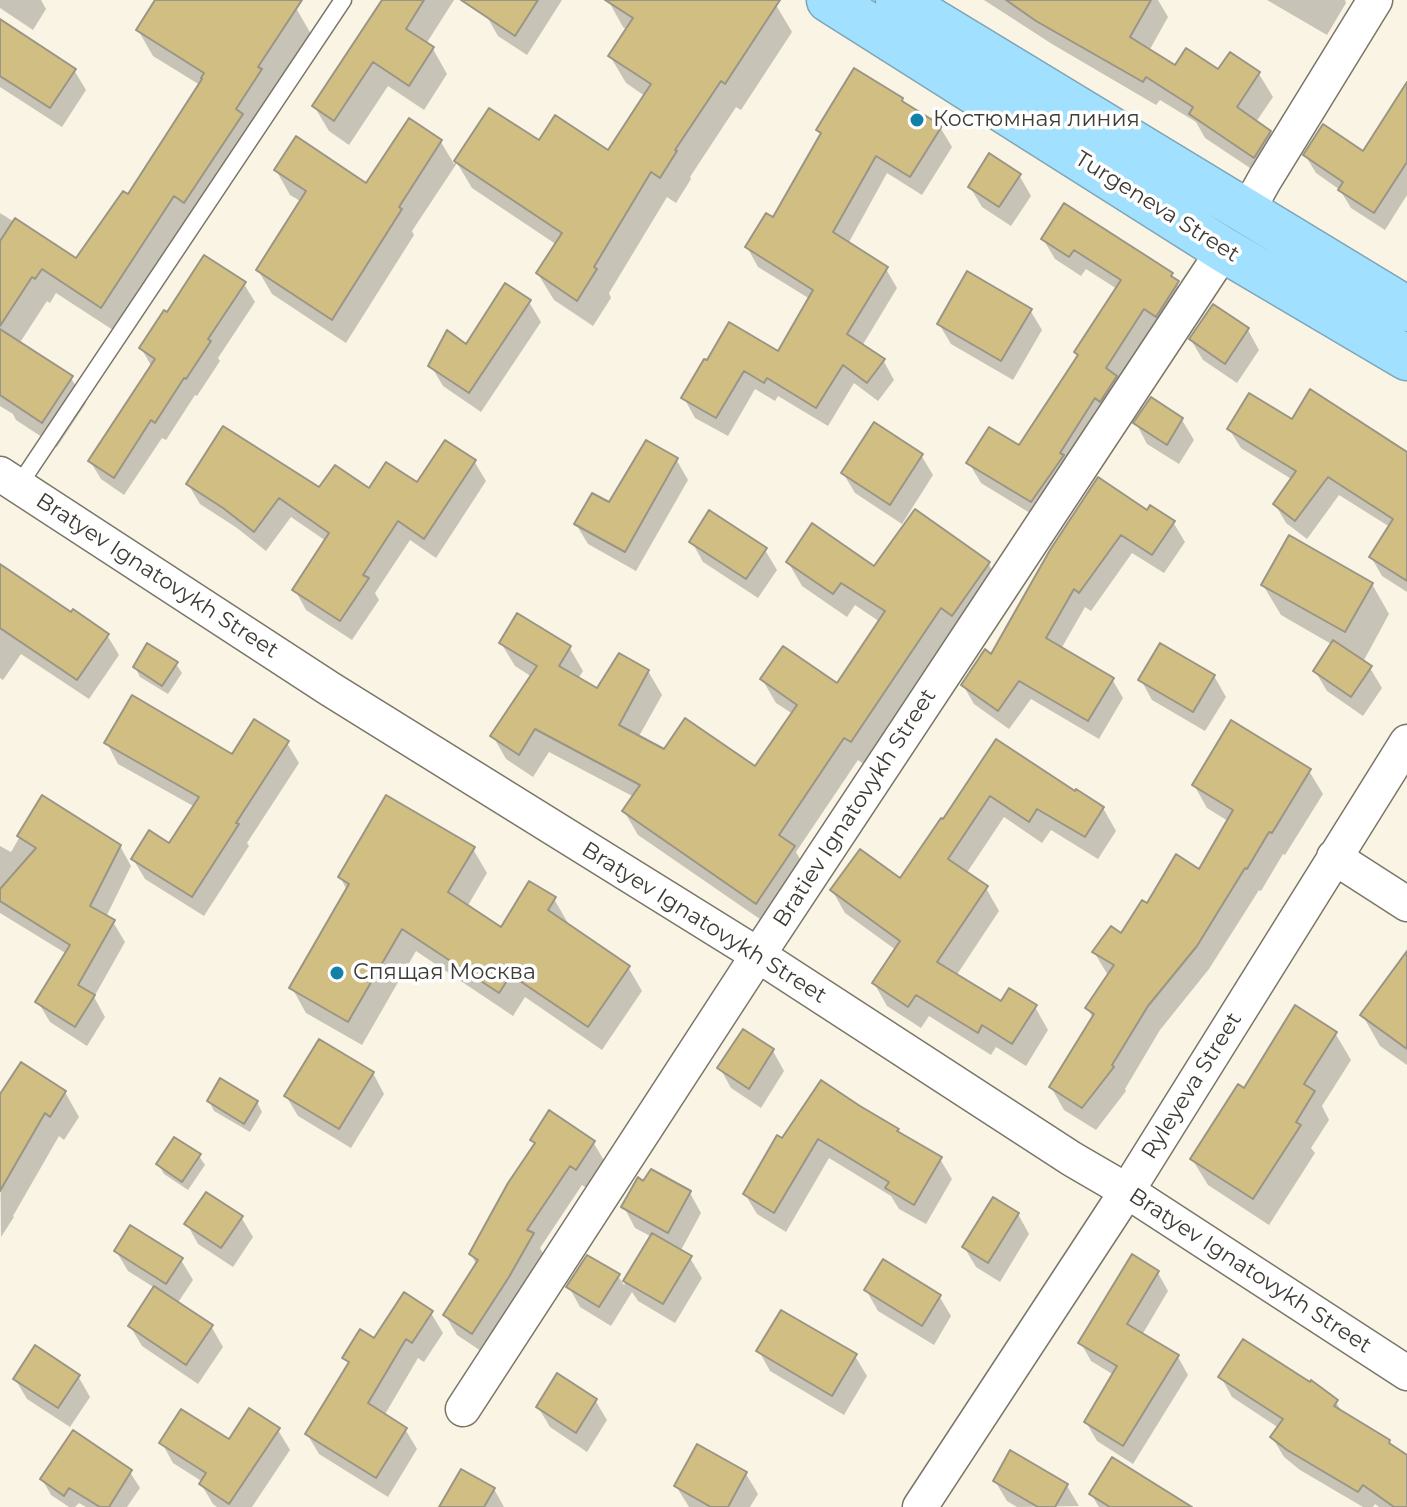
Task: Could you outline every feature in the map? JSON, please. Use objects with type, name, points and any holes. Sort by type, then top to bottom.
[{"type":"highway","name":"Turgeneva Street","points":[[829,0],[1224,250],[1407,358]]},
{"type":"highway","name":"Turgeneva Street","points":[[898,0],[1407,309]]},
{"type":"street","points":[[1247,211],[1375,0]]},
{"type":"street","name":"Bratiev Ignatovykh Street","points":[[463,1409],[758,955],[1224,250]]},
{"type":"street","name":"Bratyev Ignatovykh Street","points":[[9,480],[330,689],[758,955],[1407,1373]]},
{"type":"street","name":"Ryleyeva Street","points":[[920,1507],[1127,1191],[1407,742]]},
{"type":"street","points":[[1334,857],[1407,904]]},
{"type":"lane","points":[[9,480],[343,0]]},
{"type":"building","points":[[155,0],[302,0],[258,67],[262,69],[236,109],[243,114],[184,203],[174,196],[101,308],[42,269],[35,279],[32,277],[0,326],[0,241],[15,218],[76,258],[123,191],[128,194],[202,79],[204,73],[136,30]]},
{"type":"building","points":[[382,0],[424,0],[406,29],[434,47],[409,86],[373,62],[334,121],[312,106]]},
{"type":"building","points":[[461,0],[538,0],[515,36]]},
{"type":"building","points":[[605,0],[780,0],[725,84],[721,81],[660,178],[651,172],[577,301],[536,273],[562,233],[454,161],[489,108],[539,140],[555,115],[608,150],[651,84],[608,56],[633,18]]},
{"type":"building","points":[[1006,0],[1151,0],[1130,37],[1175,65],[1186,48],[1218,69],[1230,52],[1260,72],[1237,107],[1271,131],[1254,158],[1189,114],[1193,107],[1146,77],[1143,82],[1036,21]]},
{"type":"building","points":[[0,19],[76,69],[50,108],[0,76]]},
{"type":"building","points":[[854,68],[942,126],[910,177],[876,156],[833,232],[888,267],[847,334],[885,359],[867,383],[843,365],[816,408],[767,378],[764,383],[744,371],[716,418],[681,398],[729,322],[778,351],[813,290],[745,247],[766,213],[773,217],[821,133],[816,130]]},
{"type":"building","points":[[1407,82],[1407,162],[1374,213],[1338,190],[1343,182],[1303,155],[1323,124],[1363,151]]},
{"type":"building","points":[[409,118],[442,140],[332,320],[256,270],[306,191],[274,170],[296,136],[366,183]]},
{"type":"building","points":[[989,153],[1021,174],[999,207],[968,187]]},
{"type":"building","points":[[1064,203],[1173,273],[1171,276],[1179,281],[1156,317],[1144,309],[1106,368],[1117,376],[1100,402],[1095,398],[1060,453],[1064,455],[1031,502],[966,463],[989,427],[1019,445],[1078,355],[1074,352],[1121,280],[1074,250],[1069,257],[1041,239]]},
{"type":"building","points":[[204,255],[246,282],[186,379],[155,423],[151,420],[114,478],[88,461],[155,359],[139,348]]},
{"type":"building","points":[[967,271],[1032,309],[1001,361],[937,324]]},
{"type":"building","points":[[505,283],[531,300],[469,393],[428,366],[447,330],[466,344]]},
{"type":"building","points":[[1213,304],[1249,328],[1225,364],[1189,339]]},
{"type":"building","points":[[0,329],[73,376],[42,423],[0,395]]},
{"type":"building","points":[[1310,389],[1407,452],[1407,581],[1369,557],[1393,519],[1328,477],[1295,521],[1273,504],[1296,471],[1227,429],[1249,393],[1292,419]]},
{"type":"building","points":[[1151,397],[1183,418],[1167,445],[1133,423]]},
{"type":"building","points":[[874,422],[923,454],[890,505],[841,473]]},
{"type":"building","points":[[223,426],[319,487],[335,465],[369,488],[386,462],[417,482],[445,440],[476,460],[424,539],[398,521],[363,575],[369,578],[340,621],[292,590],[329,533],[279,498],[254,532],[186,484]]},
{"type":"building","points":[[646,440],[678,458],[625,552],[574,524],[592,493],[609,502]]},
{"type":"building","points":[[1098,477],[1147,510],[1150,505],[1175,521],[1152,555],[1121,535],[1079,593],[1074,589],[1046,638],[1114,678],[1088,721],[1019,681],[998,711],[961,685],[985,649],[991,654],[1050,550]]},
{"type":"building","points":[[915,509],[990,562],[952,616],[941,608],[851,742],[844,738],[779,835],[795,846],[756,904],[622,811],[640,785],[535,729],[519,755],[490,736],[537,666],[499,643],[517,613],[571,646],[559,666],[597,688],[619,653],[649,670],[619,725],[664,749],[685,718],[755,766],[797,705],[760,679],[783,646],[837,683],[885,611],[841,583],[833,594],[786,562],[812,523],[874,566]]},
{"type":"building","points":[[709,510],[767,548],[746,579],[689,542]]},
{"type":"building","points":[[1289,535],[1373,583],[1345,632],[1261,585]]},
{"type":"building","points":[[0,564],[109,634],[77,680],[0,628]]},
{"type":"building","points":[[1333,640],[1372,666],[1351,697],[1313,671]]},
{"type":"building","points":[[147,643],[178,662],[162,686],[133,667]]},
{"type":"building","points":[[1160,643],[1215,675],[1193,712],[1138,680]]},
{"type":"building","points":[[132,695],[232,754],[254,719],[289,741],[192,897],[131,859],[149,830],[169,843],[199,797],[104,743]]},
{"type":"building","points":[[1231,720],[1311,769],[1197,946],[1148,1006],[1112,1065],[1114,1067],[1082,1108],[1049,1087],[1094,1014],[1085,1008],[1114,965],[1092,952],[1111,926],[1121,933],[1142,900],[1147,903],[1176,854],[1199,869],[1233,810],[1192,785]]},
{"type":"building","points":[[996,739],[1104,807],[1085,837],[1037,809],[1029,822],[990,796],[948,859],[988,886],[937,962],[1001,1001],[1009,988],[1037,1005],[1012,1044],[982,1025],[978,1033],[916,995],[908,1007],[872,983],[900,941],[830,890],[860,849],[900,878]]},
{"type":"building","points":[[42,795],[121,845],[90,906],[115,920],[78,985],[95,995],[75,1027],[35,1002],[70,945],[0,901],[0,889],[36,848],[17,836]]},
{"type":"building","points":[[386,795],[475,847],[448,892],[501,927],[529,881],[556,897],[548,910],[630,966],[588,1027],[511,975],[499,993],[402,929],[348,1022],[289,988],[349,884],[338,877]]},
{"type":"building","points":[[1407,951],[1407,1049],[1360,1015]]},
{"type":"building","points":[[1295,1005],[1337,1032],[1304,1084],[1315,1091],[1296,1122],[1301,1125],[1253,1199],[1190,1159],[1238,1084],[1244,1088]]},
{"type":"building","points":[[743,1029],[774,1049],[749,1089],[717,1068]]},
{"type":"building","points":[[319,1039],[374,1072],[339,1129],[284,1096]]},
{"type":"building","points":[[21,1062],[66,1091],[50,1117],[45,1113],[0,1191],[0,1094]]},
{"type":"building","points":[[220,1078],[258,1101],[244,1124],[207,1101]]},
{"type":"building","points":[[821,1080],[942,1157],[914,1205],[885,1188],[889,1182],[818,1139],[774,1213],[743,1194],[777,1135],[782,1138]]},
{"type":"building","points":[[549,1110],[595,1141],[576,1170],[570,1166],[527,1230],[534,1233],[472,1334],[443,1315],[478,1260],[469,1254],[508,1183],[535,1143],[530,1140]]},
{"type":"building","points":[[174,1137],[201,1154],[182,1182],[156,1164]]},
{"type":"building","points":[[651,1169],[691,1191],[668,1233],[621,1207],[638,1177],[643,1181]]},
{"type":"building","points":[[206,1192],[243,1216],[221,1248],[184,1224]]},
{"type":"building","points":[[993,1197],[1019,1213],[988,1263],[962,1247]]},
{"type":"building","points":[[130,1225],[183,1258],[166,1284],[114,1251]]},
{"type":"building","points":[[652,1233],[692,1256],[663,1304],[623,1281]]},
{"type":"building","points":[[1132,1254],[1159,1271],[1127,1324],[1179,1355],[1123,1446],[1084,1422],[1117,1366],[1078,1343]]},
{"type":"building","points":[[587,1255],[620,1274],[599,1307],[566,1287]]},
{"type":"building","points":[[883,1259],[941,1295],[922,1326],[864,1290]]},
{"type":"building","points":[[154,1286],[213,1325],[186,1365],[128,1326]]},
{"type":"building","points":[[404,1292],[433,1311],[412,1343],[406,1339],[368,1403],[407,1428],[376,1478],[305,1434],[349,1362],[342,1358],[360,1329],[374,1338]]},
{"type":"building","points":[[781,1310],[857,1354],[832,1396],[756,1351]]},
{"type":"building","points":[[1243,1339],[1311,1380],[1338,1400],[1334,1406],[1390,1440],[1389,1443],[1407,1455],[1407,1507],[1394,1507],[1363,1485],[1358,1492],[1270,1437],[1283,1419],[1218,1377]]},
{"type":"building","points":[[35,1345],[80,1375],[58,1408],[13,1379]]},
{"type":"building","points":[[557,1373],[597,1399],[576,1433],[536,1407]]},
{"type":"building","points":[[249,1408],[280,1428],[229,1504],[199,1484],[206,1473],[159,1443],[181,1409],[229,1439]]},
{"type":"building","points":[[73,1430],[132,1470],[109,1507],[100,1507],[69,1488],[64,1496],[40,1479]]},
{"type":"building","points":[[697,1444],[747,1472],[728,1507],[711,1507],[674,1486]]},
{"type":"building","points":[[1010,1450],[1068,1484],[1055,1507],[1038,1507],[993,1481]]},
{"type":"building","points":[[1112,1457],[1192,1507],[1110,1507],[1089,1494]]},
{"type":"building","points":[[461,1469],[495,1488],[484,1507],[439,1507]]},
{"type":"place","name":"Костюмная линия","points":[[917,120]]},
{"type":"place","name":"Спящая Москва","points":[[337,973]]}]
